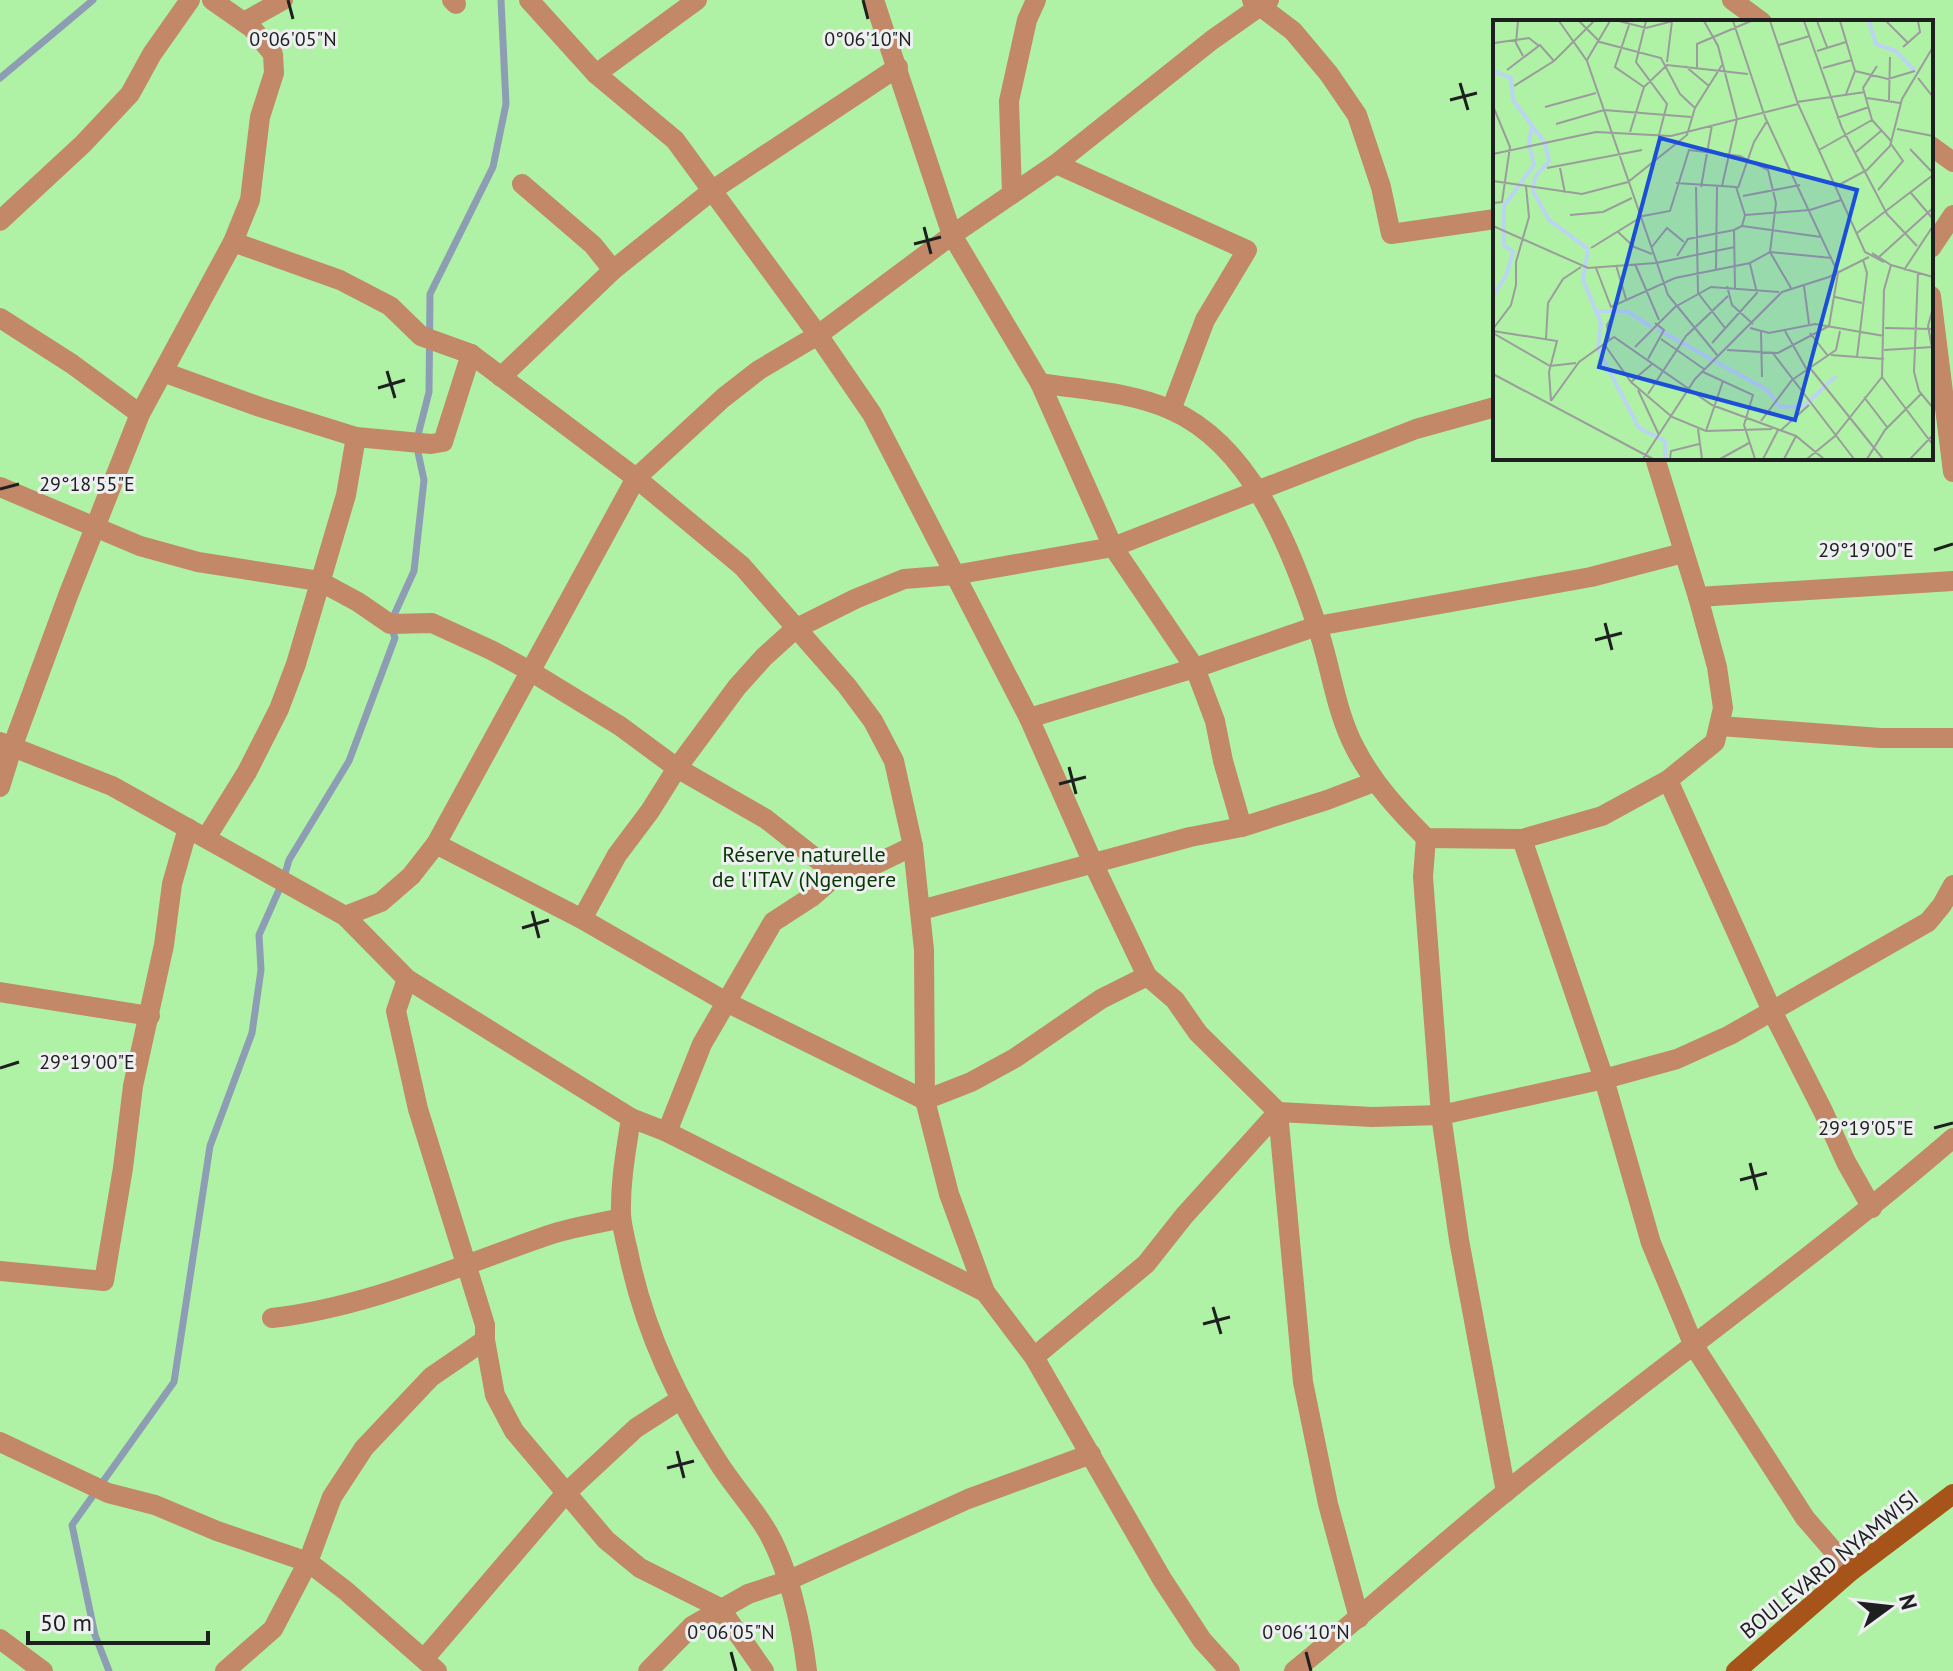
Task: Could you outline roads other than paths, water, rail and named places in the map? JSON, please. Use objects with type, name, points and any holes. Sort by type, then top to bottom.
[{"type":"main road","name":"BOULEVARD NYAMWISI","points":[[1736,1671],[1851,1571],[1950,1503]]},
{"type":"street","points":[[0,221],[83,144],[130,94],[152,54],[190,0]]},
{"type":"street","points":[[0,787],[6,743],[140,414],[233,242],[250,200],[260,117],[274,73],[273,54],[252,28],[212,0]]},
{"type":"street","points":[[244,22],[283,0]]},
{"type":"street","points":[[529,0],[596,74],[675,140],[714,189],[872,414],[1029,718],[1147,976],[1175,1000],[1198,1033],[1278,1112],[1303,1382],[1328,1504],[1359,1618]]},
{"type":"street","points":[[596,74],[697,0]]},
{"type":"street","points":[[874,0],[952,235],[1040,383],[1113,547],[1195,668],[1215,721],[1242,827]]},
{"type":"street","points":[[1012,194],[1009,101],[1027,20],[1036,0]]},
{"type":"street","points":[[1732,0],[1759,20]]},
{"type":"street","points":[[345,916],[381,902],[411,876],[436,844],[636,478],[723,398],[759,370],[818,335],[952,235],[1056,164],[1260,2],[1293,31],[1329,74],[1357,115],[1381,187],[1391,234],[1493,219]]},
{"type":"street","points":[[501,377],[613,270],[714,189],[898,67]]},
{"type":"street","points":[[1933,147],[1953,162]]},
{"type":"street","points":[[1056,164],[1247,250],[1205,320],[1171,410]]},
{"type":"street","points":[[522,184],[593,245],[613,270]]},
{"type":"street","points":[[1933,245],[1953,215]]},
{"type":"street","points":[[233,242],[352,287],[390,306],[421,336],[471,354],[636,478],[742,566],[847,686],[873,721],[894,761],[913,846],[924,950],[925,1100],[949,1194],[985,1292],[1034,1357],[1162,1579],[1202,1640],[1230,1671]]},
{"type":"street","points":[[1933,315],[1953,472]]},
{"type":"street","points":[[0,318],[72,364],[140,414]]},
{"type":"street","points":[[163,372],[356,437],[416,443],[443,442],[471,354]]},
{"type":"street","points":[[1040,383],[1131,397],[1171,410],[1210,432],[1259,492],[1289,554],[1317,626],[1340,711],[1354,746],[1374,782],[1426,838],[1522,839],[1602,816],[1668,780],[1715,742],[1723,708],[1717,667],[1656,460]]},
{"type":"street","points":[[582,919],[617,855],[677,768],[737,687],[795,629],[904,579],[954,575],[1113,547],[1416,429],[1493,408]]},
{"type":"street","points":[[0,1271],[104,1281],[133,1086],[164,945],[172,884],[197,833],[247,772],[279,709],[296,664],[346,495],[356,437]]},
{"type":"street","points":[[0,487],[140,546],[198,562],[319,581],[390,624],[432,623],[530,671],[620,726],[677,768],[766,819],[837,875]]},
{"type":"street","points":[[1029,718],[1195,668],[1317,626],[1591,577],[1683,553]]},
{"type":"street","points":[[1698,597],[1953,581]]},
{"type":"street","points":[[1720,726],[1880,738],[1953,738]]},
{"type":"street","points":[[6,743],[112,786],[345,916],[407,979],[631,1118],[667,1132],[985,1292]]},
{"type":"street","points":[[1668,780],[1772,1011],[1872,1208]]},
{"type":"street","points":[[921,910],[1190,837],[1242,827],[1374,782]]},
{"type":"street","points":[[1426,838],[1423,877],[1441,1115],[1459,1240],[1506,1492]]},
{"type":"street","points":[[1522,839],[1604,1079],[1651,1243],[1694,1346],[1805,1518],[1851,1571]]},
{"type":"street","points":[[436,844],[582,919],[726,1002],[925,1100],[971,1082],[1015,1058],[1101,999],[1147,976]]},
{"type":"street","points":[[667,1132],[702,1044],[773,922],[813,896],[837,875],[876,864],[913,846]]},
{"type":"street","points":[[1278,1112],[1372,1117],[1441,1115],[1604,1079],[1677,1059],[1730,1035],[1948,910],[1953,885]]},
{"type":"street","points":[[407,979],[396,1011],[418,1109],[485,1325],[495,1395],[514,1431],[606,1540],[640,1568],[720,1608],[764,1671]]},
{"type":"street","points":[[0,992],[150,1016]]},
{"type":"street","points":[[1034,1357],[1146,1264],[1184,1216],[1278,1112]]},
{"type":"street","points":[[631,1118],[622,1173],[621,1218],[633,1279],[657,1348],[681,1399],[718,1462],[766,1529],[800,1624],[807,1671]]},
{"type":"street","points":[[1294,1671],[1506,1492],[1872,1208],[1953,1138]]},
{"type":"street","points":[[272,1318],[338,1307],[552,1234],[621,1218]]},
{"type":"street","points":[[225,1671],[273,1629],[308,1562],[332,1497],[364,1448],[431,1377],[485,1340]]},
{"type":"street","points":[[0,1442],[108,1493],[155,1505],[217,1531],[308,1562],[430,1665],[566,1493],[636,1428],[681,1399]]},
{"type":"street","points":[[648,1671],[692,1626],[748,1594],[787,1581],[968,1499],[1091,1454]]},
{"type":"street","points":[[0,1639],[43,1671]]},
{"type":"waterway","points":[[0,78],[93,0]]},
{"type":"waterway","points":[[109,1671],[95,1635],[72,1525],[174,1382],[210,1146],[252,1033],[261,970],[259,935],[289,860],[349,761],[395,638],[390,624],[414,571],[424,480],[416,443],[429,392],[430,294],[493,167],[506,104],[501,0]]},
{"type":"park label","name":"Réserve naturelle de l'ITAV (Ngengere","points":[[804,866]]}]
